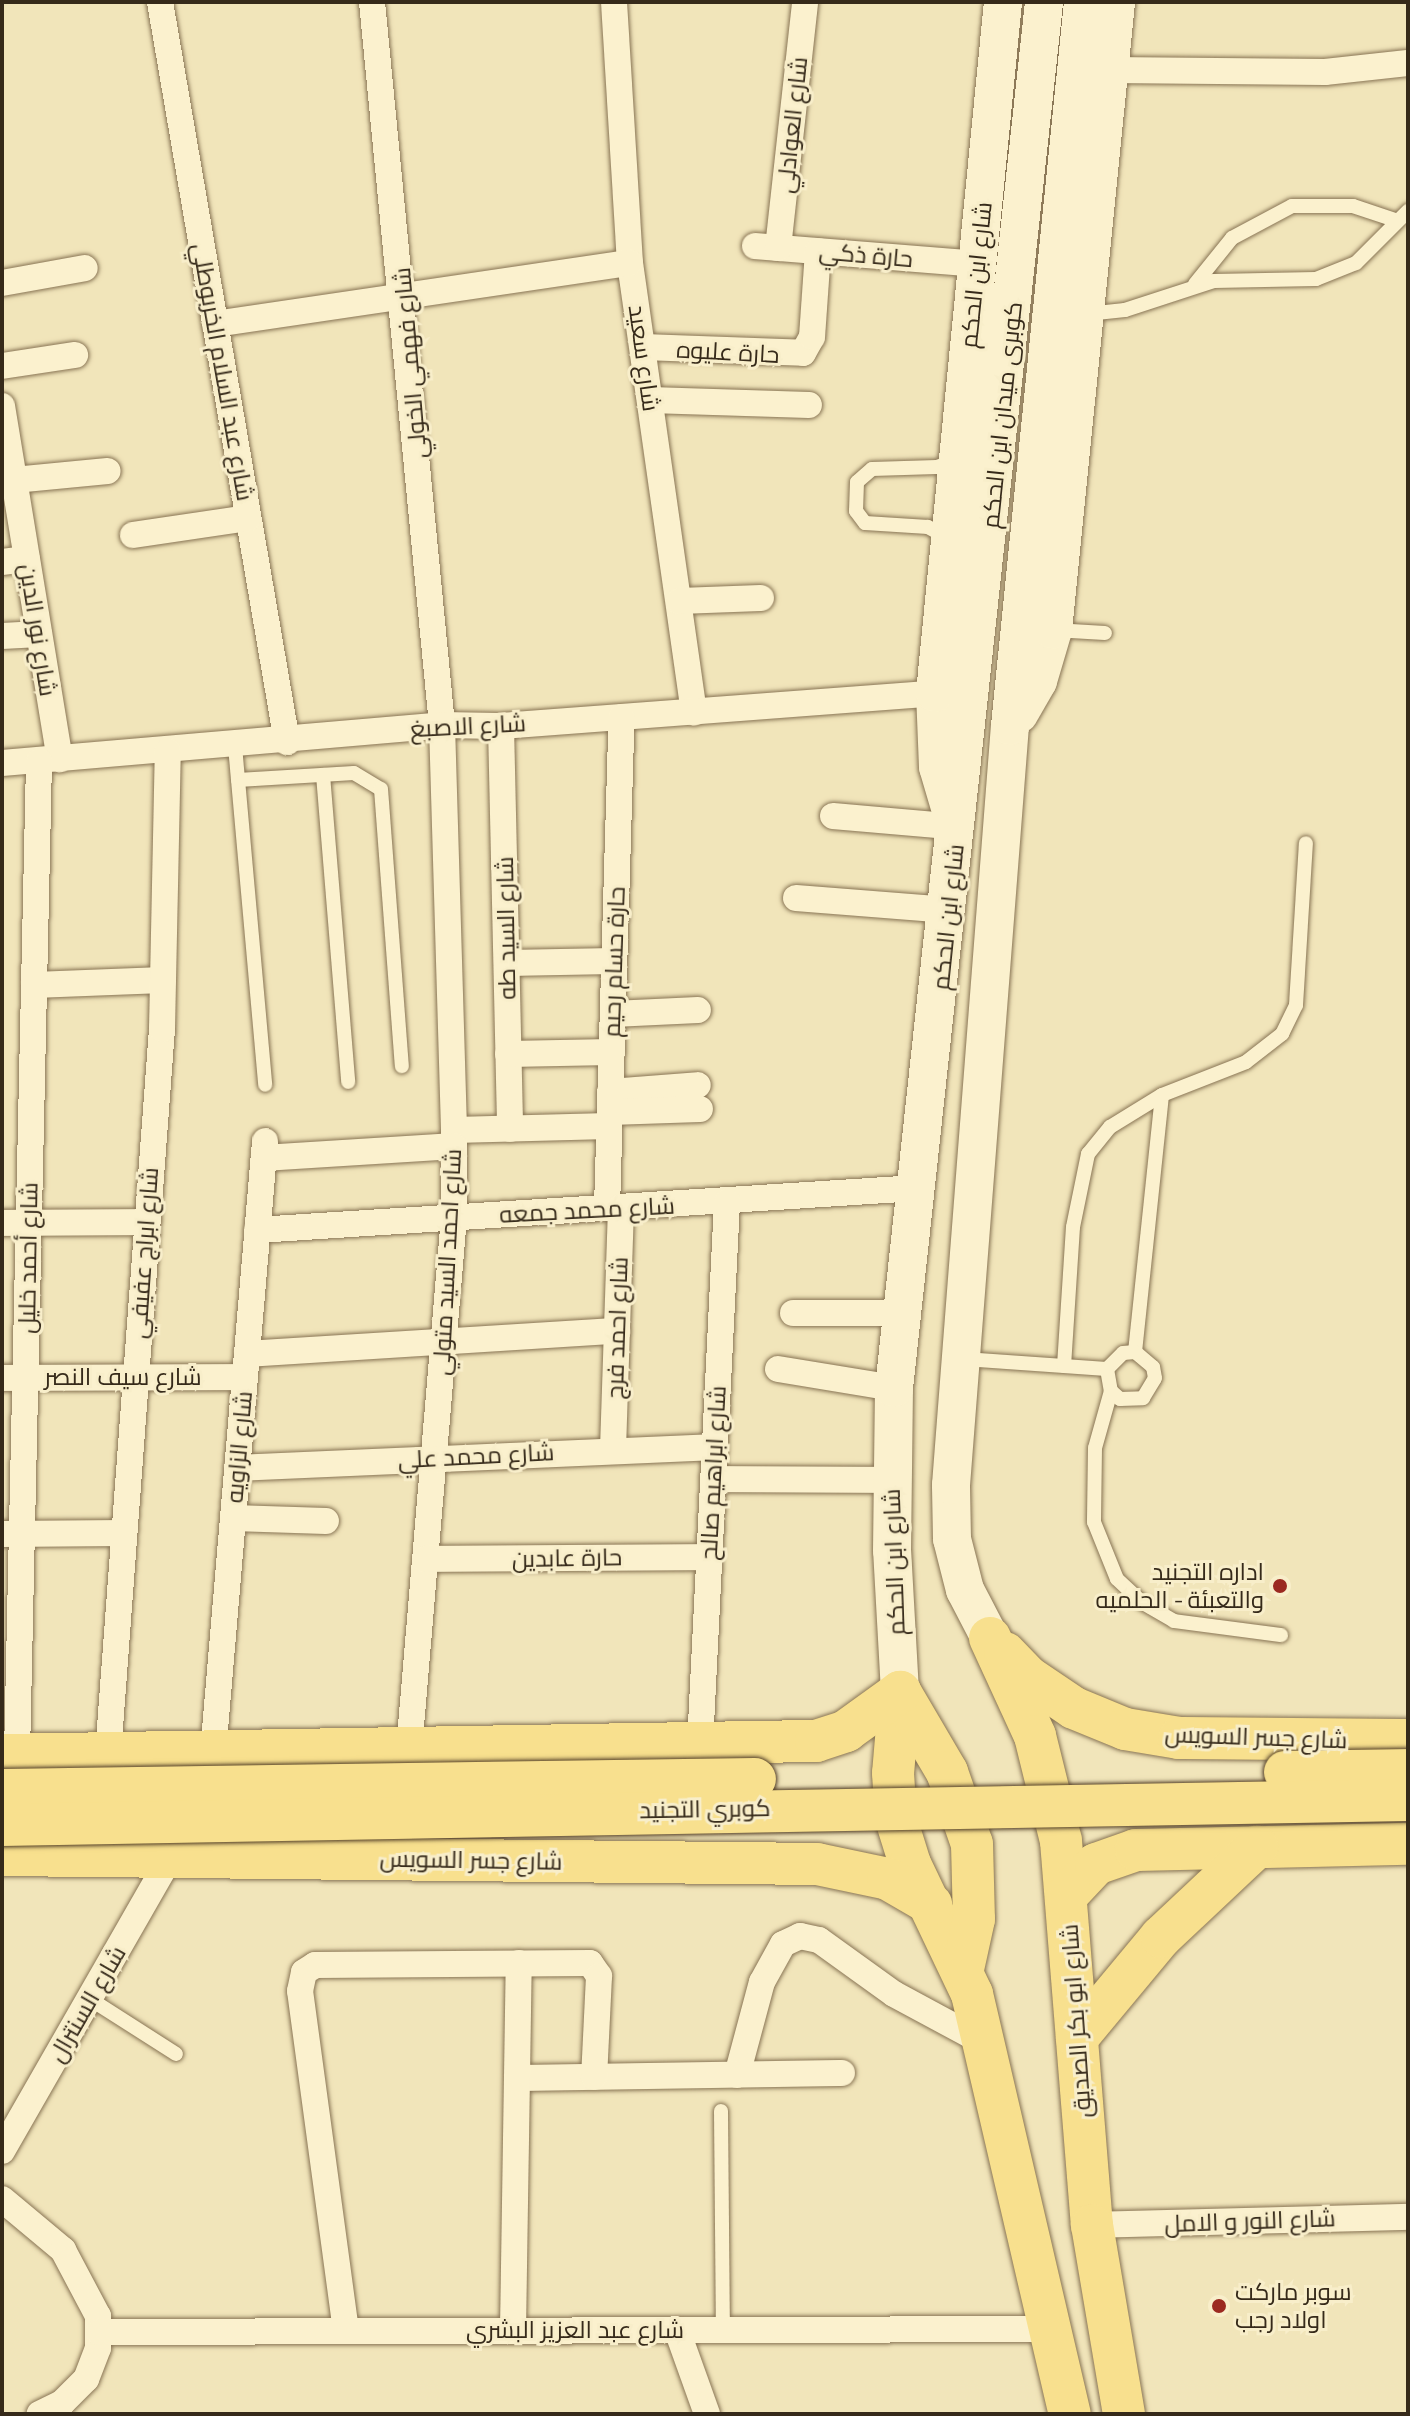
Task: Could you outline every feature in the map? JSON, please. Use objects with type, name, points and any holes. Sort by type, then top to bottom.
[{"type":"main road","name":"شارع ابن الحكم","points":[[900,1692],[891,1480],[894,1388],[958,827],[945,803],[938,767],[935,693],[1003,2]]},
{"type":"main road","name":"كوبرى ميدان ابن الحكم","points":[[958,827],[1044,2]]},
{"type":"main road","name":"كوبرى ميدان ابن الحكم","points":[[1037,624],[1083,2]]},
{"type":"main road","name":"شارع ابن الحكم","points":[[990,1638],[965,1590],[952,1539],[961,1358],[1010,726],[1038,681],[1037,624],[1085,314],[1116,2]]},
{"type":"main road","name":"شارع جسر السويس","points":[[990,1638],[1051,1693],[1125,1729],[1179,1738],[1406,1744]]},
{"type":"main road","name":"شارع ابو بكر الصديق","points":[[990,1638],[1030,1723],[1051,1788],[1067,1895],[1092,2225],[1124,2414]]},
{"type":"main road","points":[[7,1766],[108,1754],[816,1741],[846,1731],[900,1692]]},
{"type":"main road","points":[[900,1692],[895,1808],[910,1864],[963,1969],[985,2043],[1070,2414]]},
{"type":"main road","points":[[900,1692],[947,1772],[966,1819],[976,1895],[963,1969]]},
{"type":"main road","points":[[1293,1742],[1273,1775],[1271,1795],[1274,1815],[1298,1846]]},
{"type":"main road","name":"كوبري التجنيد","points":[[7,1766],[1406,1744]]},
{"type":"main road","points":[[640,1746],[672,1772],[681,1801],[677,1832],[648,1862]]},
{"type":"main road","name":"كوبري التجنيد","points":[[2,1825],[617,1810],[1408,1800]]},
{"type":"main road","points":[[1067,1895],[1096,1864],[1115,1854],[1408,1844]]},
{"type":"main road","points":[[1077,2038],[1161,1937],[1257,1847]]},
{"type":"main road","name":"شارع جسر السويس","points":[[2,1855],[841,1866],[888,1879],[931,1904]]},
{"type":"street","name":"شارع عبد السلام الخربوطلي","points":[[160,2],[287,742]]},
{"type":"street","name":"شارع فهمي الخولي","points":[[372,2],[404,296],[442,725]]},
{"type":"street","name":"شارع سعيد","points":[[614,2],[630,263],[694,712]]},
{"type":"street","name":"شارع العوادلي","points":[[766,247],[805,2]]},
{"type":"street","points":[[1109,70],[1325,72],[1408,63]]},
{"type":"street","name":"حارة ذكي","points":[[766,247],[978,264]]},
{"type":"street","name":"حارة عليوه","points":[[643,347],[803,353],[812,337],[818,251]]},
{"type":"street","points":[[215,324],[630,263]]},
{"type":"street","points":[[2,283],[85,268]]},
{"type":"street","points":[[2,366],[75,355]]},
{"type":"street","points":[[650,400],[809,405]]},
{"type":"street","name":"شارع نور الدين","points":[[2,406],[14,480],[14,561],[39,634],[49,760]]},
{"type":"street","points":[[14,480],[108,471]]},
{"type":"street","points":[[133,535],[248,518]]},
{"type":"street","points":[[679,601],[761,598]]},
{"type":"street","points":[[2,636],[39,634]]},
{"type":"street","name":"شارع الاصبغ","points":[[2,763],[287,742],[442,725],[501,726],[935,693]]},
{"type":"street","name":"حارة حسام رحيم","points":[[614,1208],[610,1110],[622,717]]},
{"type":"street","name":"شارع احمد السيد متولي","points":[[409,1750],[454,1217],[442,725]]},
{"type":"street","name":"شارع السيد طه","points":[[501,726],[510,1129]]},
{"type":"street","name":"شارع ابراج عفيفي","points":[[108,1754],[163,980],[168,751]]},
{"type":"street","name":"شارع أحمد خليل","points":[[7,1766],[14,1378],[29,1223],[34,985],[49,760]]},
{"type":"street","points":[[833,816],[958,827]]},
{"type":"street","points":[[796,898],[949,910]]},
{"type":"street","points":[[507,963],[614,961]]},
{"type":"street","points":[[34,985],[163,980]]},
{"type":"street","points":[[613,1014],[698,1010]]},
{"type":"street","points":[[508,1054],[612,1052]]},
{"type":"street","points":[[454,1138],[699,1097]]},
{"type":"street","name":"شارع الزاويه","points":[[213,1753],[265,1149],[454,1138]]},
{"type":"street","name":"شارع محمد جمعه","points":[[257,1230],[917,1188]]},
{"type":"street","name":"شارع ابراهيم صالح","points":[[700,1745],[727,1202]]},
{"type":"street","name":"شارع احمد فرج","points":[[613,1449],[617,1331],[614,1208]]},
{"type":"street","points":[[2,1223],[146,1222]]},
{"type":"street","points":[[793,1313],[903,1313]]},
{"type":"street","name":"شارع سيف النصر","points":[[14,1378],[135,1378],[443,1342],[617,1331]]},
{"type":"street","points":[[778,1369],[894,1388]]},
{"type":"street","name":"شارع محمد علي","points":[[237,1468],[613,1449],[715,1447]]},
{"type":"street","points":[[713,1479],[891,1480]]},
{"type":"street","points":[[233,1518],[326,1521]]},
{"type":"street","points":[[12,1534],[124,1533]]},
{"type":"street","name":"حارة عابدين","points":[[425,1559],[709,1557]]},
{"type":"street","name":"شارع السنترال","points":[[2,2151],[171,1856]]},
{"type":"street","points":[[737,2075],[762,1982],[783,1944],[800,1936],[819,1940],[894,1994],[985,2043]]},
{"type":"street","points":[[346,2331],[300,1977],[315,1965],[586,1962],[597,1968],[594,2077]]},
{"type":"street","points":[[513,2330],[519,1963]]},
{"type":"street","points":[[517,2078],[842,2073]]},
{"type":"street","points":[[2,2199],[34,2220],[69,2258],[93,2301],[99,2332],[86,2379],[58,2410]]},
{"type":"street","name":"شارع النور و الامل","points":[[1092,2225],[1408,2217]]},
{"type":"street","name":"شارع عبد العزيز البشري","points":[[99,2332],[1051,2329]]},
{"type":"street","points":[[677,2330],[707,2414]]},
{"type":"lane","points":[[1195,284],[1232,238],[1292,206],[1353,206],[1403,216]]},
{"type":"lane","points":[[1085,314],[1125,310],[1195,284],[1234,279],[1295,283],[1327,276],[1356,263],[1403,216]]},
{"type":"lane","points":[[949,541],[928,527],[865,523],[856,511],[857,482],[872,469],[937,467],[959,457]]},
{"type":"lane","points":[[1037,624],[1105,633]]},
{"type":"lane","points":[[235,746],[265,1085]]},
{"type":"lane","points":[[238,780],[354,773],[381,789],[402,1066]]},
{"type":"lane","points":[[323,775],[348,1082]]},
{"type":"lane","points":[[1064,1366],[1073,1227],[1088,1154],[1110,1127],[1162,1095],[1246,1062],[1282,1034],[1296,1005],[1306,843]]},
{"type":"lane","points":[[1135,1352],[1162,1095]]},
{"type":"lane","points":[[961,1358],[1107,1369],[1123,1353],[1135,1352],[1153,1367],[1151,1389],[1132,1401],[1111,1391]]},
{"type":"lane","points":[[1107,1369],[1111,1391],[1095,1448],[1094,1522],[1117,1579],[1143,1603],[1174,1621],[1281,1635]]},
{"type":"lane","points":[[90,1999],[176,2054]]},
{"type":"lane","points":[[721,2111],[723,2330]]},
{"type":"place","name":"اداره التجنيد والتعبئة - الحلميه","points":[[1280,1586]]},
{"type":"place","name":"سوبر ماركت اولاد رجب","points":[[1219,2306]]}]
